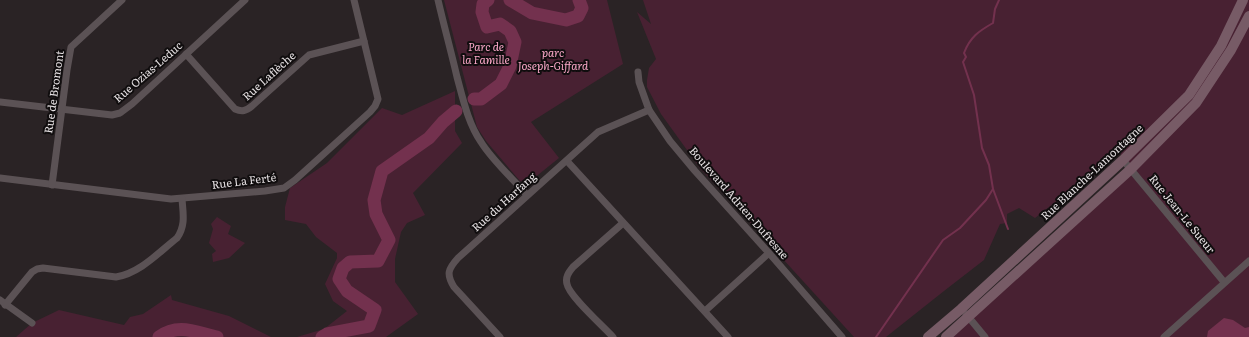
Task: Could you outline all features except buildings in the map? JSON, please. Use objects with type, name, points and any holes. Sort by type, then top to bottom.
[{"type":"street","name":"Rue de Bromont","points":[[52,185],[71,47],[122,0]]},
{"type":"street","name":"Rue Ozias-Leduc","points":[[0,102],[112,115],[120,112],[132,104],[245,0]]},
{"type":"street","name":"Rue La Ferté","points":[[0,178],[171,199],[265,192],[284,188],[310,167],[375,106],[378,99],[354,0]]},
{"type":"street","points":[[438,0],[462,96],[474,128],[481,143],[527,195]]},
{"type":"street","name":"Rue Blanche-Lamontagne","points":[[928,337],[961,309],[1123,160],[1189,95],[1221,46],[1243,0]]},
{"type":"street","points":[[946,337],[1131,169],[1196,104],[1231,50],[1249,16]]},
{"type":"street","name":"Rue Laflèche","points":[[186,54],[235,109],[241,111],[247,110],[252,106],[309,55],[364,41]]},
{"type":"street","name":"Boulevard Adrien-Dufresne","points":[[638,72],[639,82],[649,110],[670,141],[842,337]]},
{"type":"street","name":"Rue du Harfang","points":[[495,335],[450,281],[448,274],[450,267],[527,195],[598,132],[649,110]]},
{"type":"street","name":"Rue Jean-Le Sueur","points":[[1123,160],[1224,282]]},
{"type":"street","points":[[567,161],[728,337]]},
{"type":"street","points":[[32,323],[3,302],[32,272],[43,268],[116,277],[127,275],[135,271],[177,238],[184,223],[182,199]]},
{"type":"street","points":[[613,337],[568,290],[566,282],[568,274],[573,267],[623,223]]},
{"type":"street","points":[[705,311],[769,253]]},
{"type":"street","points":[[1164,337],[1249,261]]},
{"type":"street","points":[[961,309],[985,337]]},
{"type":"green space","name":"parc Joseph-Giffard","points":[[444,0],[607,0],[623,64],[531,122],[559,158],[528,183],[520,181],[486,141],[477,127]]},
{"type":"green space","points":[[643,0],[1249,0],[1249,337],[946,337],[1131,169],[1117,147],[1085,179],[1035,218],[1019,208],[1007,214],[1007,223],[1000,224],[984,260],[886,337],[854,337],[700,168],[661,114],[647,87],[649,68],[656,59],[637,12],[651,24]]},
{"type":"green space","points":[[455,91],[455,131],[462,143],[413,193],[425,215],[407,223],[401,232],[395,259],[395,282],[418,314],[386,337],[297,337],[324,329],[347,311],[333,301],[325,284],[337,258],[337,253],[316,237],[306,224],[285,220],[285,207],[290,188],[327,163],[382,108],[402,115]]},
{"type":"green space","points":[[217,217],[231,226],[228,234],[245,243],[229,258],[213,262],[212,254],[216,251],[209,243],[213,229],[211,224]]},
{"type":"green space","points":[[171,295],[172,300],[229,316],[271,337],[16,337],[32,323],[59,310],[124,325],[130,317],[143,314]]},
{"type":"shaded area","points":[[1224,318],[1233,320],[1245,328],[1249,327],[1249,337],[1207,337],[1208,331]]},
{"type":"waterway","points":[[474,99],[481,99],[501,84],[510,66],[515,42],[510,31],[500,24],[487,27],[482,12],[483,4],[488,0]]},
{"type":"waterway","points":[[510,0],[532,13],[566,20],[578,16],[582,8],[579,0]]},
{"type":"waterway","points":[[999,0],[995,9],[993,23],[979,32],[972,39],[966,47],[964,53],[966,57],[963,62],[974,95],[982,148],[989,165],[993,189],[1008,229]]},
{"type":"waterway","points":[[322,337],[327,334],[369,326],[375,310],[347,291],[339,279],[343,268],[350,262],[378,261],[389,240],[376,214],[374,200],[382,171],[429,138],[443,122],[456,111]]},
{"type":"waterway","points":[[876,337],[943,240],[960,228],[986,200],[993,189]]},
{"type":"waterway","points":[[159,337],[173,330],[194,331],[217,337]]},
{"type":"park label","name":"Parc de la Famille","points":[[486,53]]}]
